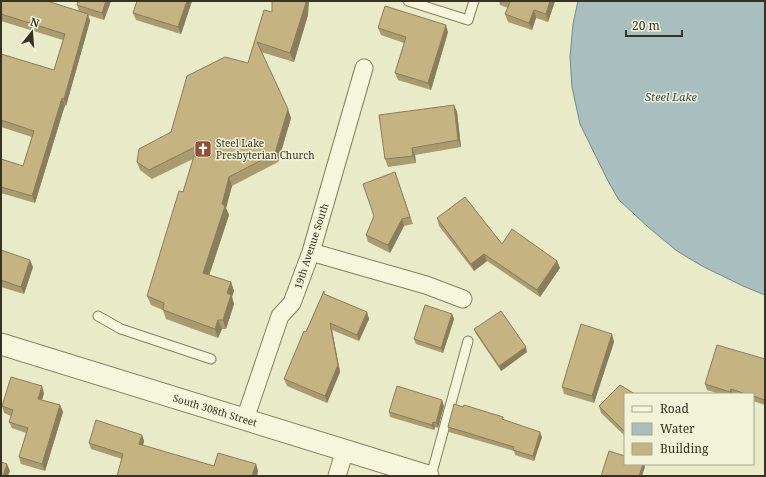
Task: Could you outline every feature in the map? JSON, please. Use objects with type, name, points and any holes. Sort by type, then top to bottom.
[{"type":"street","name":"19th Avenue South","points":[[245,419],[280,316],[292,303],[311,252],[364,68]]},
{"type":"street","points":[[311,252],[426,285],[464,299]]},
{"type":"street","name":"South 308th Street","points":[[1,344],[430,476]]},
{"type":"street","points":[[337,476],[345,450]]},
{"type":"lane","points":[[408,1],[468,20],[474,1]]},
{"type":"lane","points":[[98,316],[121,329],[211,359]]},
{"type":"lane","points":[[430,476],[468,341]]},
{"type":"water","name":"Steel Lake","points":[[578,1],[765,1],[765,295],[702,266],[677,251],[619,200],[580,124],[572,87],[570,57],[573,24]]},
{"type":"building","points":[[1,1],[47,1],[88,14],[64,99],[62,98],[32,196],[1,187],[1,159],[23,166],[34,131],[1,120],[1,54],[54,70],[65,34],[1,14]]},
{"type":"building","points":[[78,1],[106,1],[102,13],[77,5]]},
{"type":"building","points":[[137,1],[187,1],[178,27],[133,13]]},
{"type":"building","points":[[272,1],[306,1],[290,53],[257,42],[288,109],[275,153],[229,177],[222,204],[225,206],[203,273],[231,282],[227,293],[231,295],[223,320],[218,320],[215,329],[163,310],[164,303],[147,296],[179,191],[183,192],[197,146],[149,170],[137,162],[139,149],[171,132],[187,76],[225,57],[248,63],[264,10],[272,12]]},
{"type":"building","points":[[507,1],[550,1],[546,14],[534,10],[529,23],[505,14],[510,2]]},
{"type":"building","points":[[385,6],[446,25],[428,83],[395,73],[406,37],[378,28]]},
{"type":"building","points":[[454,105],[458,140],[412,148],[413,156],[385,159],[379,115]]},
{"type":"building","points":[[395,172],[410,217],[402,219],[388,245],[366,235],[374,216],[363,184]]},
{"type":"building","points":[[465,197],[502,244],[512,229],[557,261],[537,290],[484,254],[471,264],[437,218]]},
{"type":"building","points":[[1,250],[30,260],[21,287],[1,280]]},
{"type":"building","points":[[324,291],[324,294],[367,312],[357,335],[330,323],[338,365],[325,396],[284,379],[304,331],[306,332]]},
{"type":"building","points":[[425,305],[452,314],[441,348],[414,339]]},
{"type":"building","points":[[501,311],[526,347],[499,366],[474,329]]},
{"type":"building","points":[[581,324],[612,334],[592,396],[562,387]]},
{"type":"building","points":[[717,345],[765,359],[765,400],[754,396],[754,393],[743,393],[731,389],[730,392],[705,384]]},
{"type":"building","points":[[11,377],[42,386],[38,399],[60,405],[42,464],[19,457],[28,428],[9,422],[13,410],[2,406]]},
{"type":"building","points":[[620,385],[633,393],[624,393],[624,431],[599,406]]},
{"type":"building","points":[[397,386],[442,400],[436,423],[433,422],[432,425],[389,412]]},
{"type":"building","points":[[454,404],[463,407],[464,405],[503,417],[502,419],[540,432],[533,456],[513,450],[514,447],[448,427]]},
{"type":"building","points":[[96,420],[142,435],[139,444],[214,466],[218,453],[256,464],[252,476],[117,476],[123,454],[89,443]]},
{"type":"building","points":[[609,451],[624,456],[624,465],[643,465],[639,476],[601,476]]},
{"type":"building","points":[[1,462],[7,464],[3,476],[1,476]]},
{"type":"place","name":"Steel Lake Presbyterian Church","points":[[203,149]]}]
